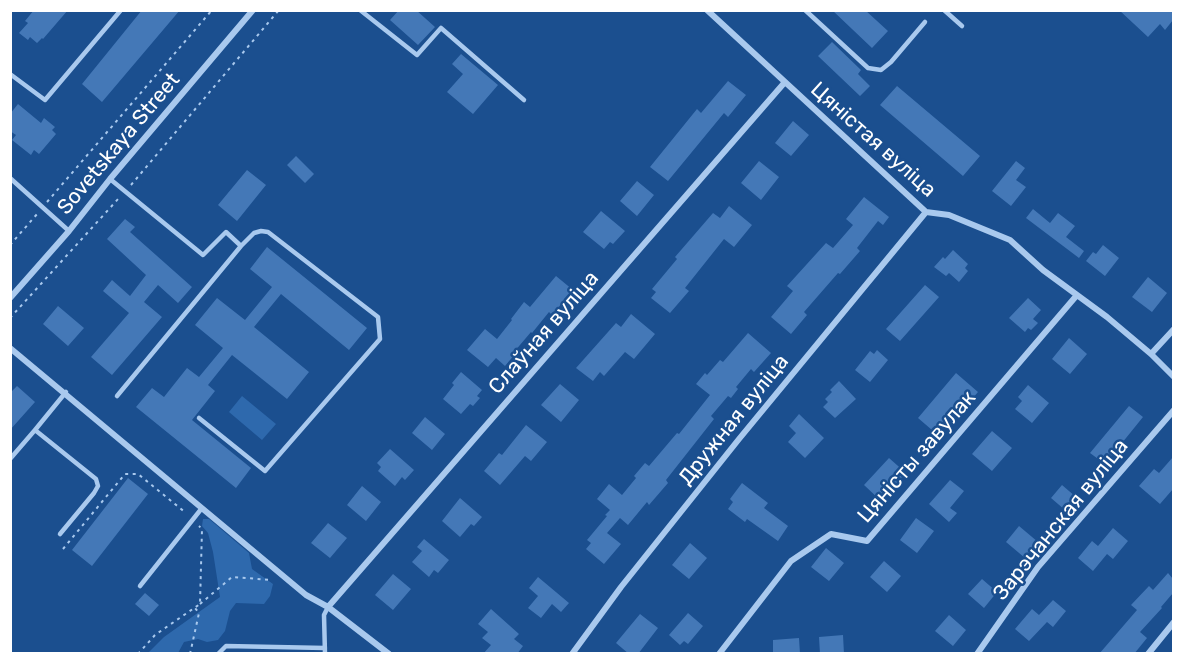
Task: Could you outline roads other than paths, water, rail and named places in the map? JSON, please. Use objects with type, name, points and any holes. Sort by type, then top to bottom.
[{"type":"street","name":"Sovetskaya Street","points":[[10,298],[254,10]]},
{"type":"street","name":"Цяністая вуліца","points":[[707,10],[926,212],[949,215],[1010,240],[1043,270],[1107,317],[1151,354],[1173,377]]},
{"type":"street","name":"Слаўная вуліца","points":[[328,607],[785,82]]},
{"type":"street","name":"Дружная вуліца","points":[[572,654],[665,531],[926,212]]},
{"type":"street","name":"Цяністы завулак","points":[[720,654],[791,561],[831,534],[867,541],[1077,295]]},
{"type":"street","points":[[1151,354],[1173,329]]},
{"type":"street","points":[[10,348],[66,392],[306,595],[328,607],[389,654]]},
{"type":"street","name":"Зарэчанская вуліца","points":[[977,654],[1038,567],[1173,410]]},
{"type":"street","points":[[1148,654],[1173,622]]},
{"type":"lane","points":[[10,74],[45,100],[121,10]]},
{"type":"lane","points":[[360,10],[417,55],[441,28],[524,100]]},
{"type":"lane","points":[[805,10],[868,68],[881,70],[891,62],[925,22]]},
{"type":"lane","points":[[944,10],[962,26]]},
{"type":"lane","points":[[10,178],[69,231]]},
{"type":"lane","points":[[110,179],[203,255],[226,232],[241,246]]},
{"type":"lane","points":[[117,396],[254,233],[268,232],[378,317],[380,339],[265,471],[199,418]]},
{"type":"lane","points":[[10,459],[66,392]]},
{"type":"lane","points":[[34,430],[96,479],[98,486],[60,534]]},
{"type":"lane","points":[[140,586],[202,508]]},
{"type":"lane","points":[[218,654],[226,646],[325,651],[324,615],[328,607]]}]
